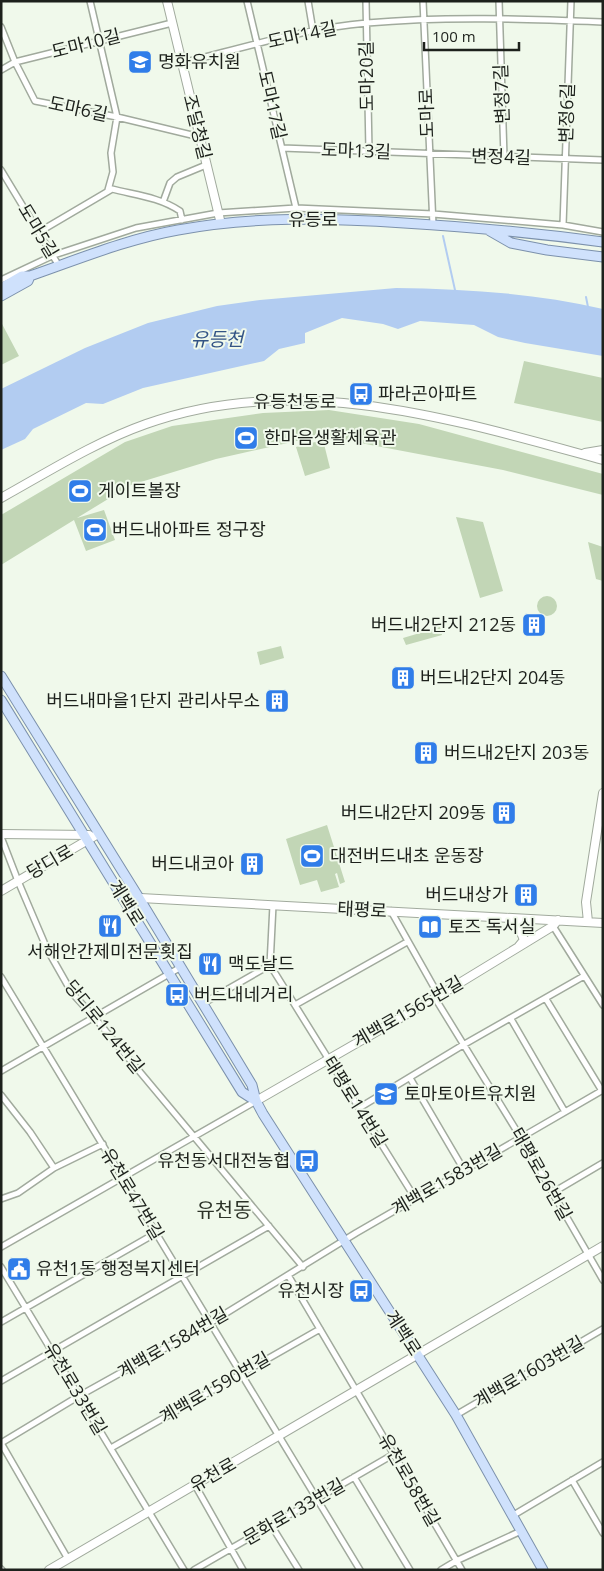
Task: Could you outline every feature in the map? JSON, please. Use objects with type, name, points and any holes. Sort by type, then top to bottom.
[{"type":"main road","name":"조달청길","points":[[167,1],[221,224]]},
{"type":"main road","name":"유등로","points":[[2,285],[22,276],[30,276],[126,242],[177,230],[221,224],[296,219],[364,221],[485,228],[603,242]]},
{"type":"main road","points":[[485,228],[511,243],[547,250],[603,257]]},
{"type":"main road","name":"유등로","points":[[1,296],[28,281],[30,276]]},
{"type":"main road","name":"유등천동로","points":[[1,498],[112,437],[148,423],[185,412],[260,400],[301,399],[373,405],[452,421],[603,460]]},
{"type":"main road","points":[[581,454],[603,450]]},
{"type":"main road","name":"계백로","points":[[1,676],[139,898],[252,1085],[256,1101],[456,1415],[543,1570]]},
{"type":"main road","name":"계백로","points":[[1,700],[242,1092],[256,1101]]},
{"type":"main road","points":[[588,922],[586,902],[603,793]]},
{"type":"main road","name":"당디로","points":[[1,891],[86,838],[98,834]]},
{"type":"main road","points":[[1,836],[86,838]]},
{"type":"main road","name":"태평로","points":[[122,897],[508,918],[556,923],[603,922]]},
{"type":"main road","points":[[508,918],[518,925],[524,940],[519,947]]},
{"type":"main road","name":"계백로1565번길","points":[[256,1101],[435,998],[556,923]]},
{"type":"main road","name":"유천로","points":[[49,1570],[603,1246]]},
{"type":"street","points":[[90,1],[117,117],[111,153],[113,172],[108,190]]},
{"type":"street","name":"도마17길","points":[[248,1],[296,208]]},
{"type":"street","points":[[308,1],[313,31]]},
{"type":"street","name":"도마20길","points":[[366,1],[369,151]]},
{"type":"street","name":"도마로","points":[[423,1],[433,225]]},
{"type":"street","name":"변정7길","points":[[499,1],[504,157]]},
{"type":"street","name":"변정6길","points":[[563,225],[571,1]]},
{"type":"street","name":"도마14길","points":[[182,63],[313,31],[366,23],[500,18],[603,22]]},
{"type":"street","name":"도마10길","points":[[1,70],[15,62],[172,23]]},
{"type":"street","name":"도마6길","points":[[1,27],[15,62],[35,101],[117,117],[200,137]]},
{"type":"street","name":"도마13길","points":[[282,148],[429,155]]},
{"type":"street","name":"변정4길","points":[[429,155],[603,160]]},
{"type":"street","points":[[163,202],[170,183],[177,177],[206,164]]},
{"type":"street","name":"도마5길","points":[[1,170],[59,266]]},
{"type":"street","points":[[40,232],[112,189],[163,202],[180,211],[182,220]]},
{"type":"street","points":[[2,285],[54,255],[136,228],[218,213],[296,208],[432,214],[563,225],[603,232]]},
{"type":"street","name":"당디로124번길","points":[[1,836],[47,949],[72,993],[303,1267]]},
{"type":"street","points":[[202,1004],[270,965],[273,905]]},
{"type":"street","name":"태평로26번길","points":[[391,911],[435,989],[435,998],[521,1138],[603,1280]]},
{"type":"street","points":[[556,923],[584,976],[603,1005]]},
{"type":"street","points":[[295,1005],[407,942]]},
{"type":"street","name":"태평로14번길","points":[[270,965],[415,1198]]},
{"type":"street","points":[[1,1071],[181,967]]},
{"type":"street","points":[[359,1108],[584,976]]},
{"type":"street","name":"유천로47번길","points":[[1,977],[360,1570]]},
{"type":"street","points":[[546,999],[602,1090]]},
{"type":"street","points":[[511,1019],[565,1112]]},
{"type":"street","points":[[410,1078],[464,1170]]},
{"type":"street","name":"계백로1583번길","points":[[344,1240],[602,1090]]},
{"type":"street","points":[[1,1095],[30,1132],[54,1168]]},
{"type":"street","points":[[1,1247],[256,1101]]},
{"type":"street","points":[[1,1199],[18,1193],[54,1168],[103,1144]]},
{"type":"street","points":[[552,1192],[603,1163]]},
{"type":"street","points":[[1,1381],[269,1226]]},
{"type":"street","points":[[1,1322],[156,1232]]},
{"type":"street","name":"계백로1584번길","points":[[1,1443],[288,1276],[344,1240]]},
{"type":"street","name":"유천로33번길","points":[[1,1267],[184,1570]]},
{"type":"street","points":[[288,1276],[357,1391]]},
{"type":"street","name":"계백로1590번길","points":[[111,1448],[320,1329]]},
{"type":"street","name":"계백로1603번길","points":[[456,1415],[603,1329]]},
{"type":"street","name":"유천로58번길","points":[[357,1391],[462,1570]]},
{"type":"street","points":[[1,1443],[68,1559]]},
{"type":"street","name":"문화로133번길","points":[[194,1570],[394,1454]]},
{"type":"street","points":[[512,1516],[603,1462]]},
{"type":"street","points":[[354,1477],[410,1570]]},
{"type":"street","points":[[572,1480],[603,1534]]},
{"type":"street","points":[[195,1485],[243,1570]]},
{"type":"street","points":[[271,1525],[298,1570]]},
{"type":"street","points":[[441,1570],[456,1561],[521,1531]]},
{"type":"green space","points":[[1,322],[19,356],[1,365]]},
{"type":"green space","points":[[524,361],[603,378],[603,422],[514,403]]},
{"type":"green space","points":[[329,410],[419,424],[603,474],[603,495],[503,470],[334,438],[310,438],[216,459],[131,485],[77,518],[104,510],[115,540],[86,551],[74,520],[1,565],[1,515],[125,442],[172,426],[263,413]]},
{"type":"green space","points":[[323,440],[330,468],[305,476],[296,447]]},
{"type":"green space","points":[[456,517],[483,522],[503,591],[480,598]]},
{"type":"green space","points":[[588,542],[603,547],[603,581],[596,579]]},
{"type":"green space","points":[[543,596],[551,596],[557,602],[557,610],[551,616],[543,616],[537,610],[537,602]]},
{"type":"green space","points":[[440,627],[442,635],[406,645],[403,638]]},
{"type":"green space","points":[[281,646],[284,658],[260,665],[257,652]]},
{"type":"green space","name":"대전버드내초 운동장","points":[[327,825],[345,882],[340,884],[337,873],[335,874],[339,887],[321,892],[317,880],[300,885],[286,839]]},
{"type":"water","name":"유등천","points":[[396,288],[500,293],[552,299],[603,309],[603,356],[498,337],[474,325],[420,321],[398,329],[383,324],[342,318],[305,333],[305,343],[279,349],[264,361],[143,388],[103,404],[86,403],[33,429],[25,439],[1,450],[1,389],[85,348],[148,323],[217,306],[260,300]]},
{"type":"waterway","points":[[443,236],[455,290]]},
{"type":"waterway","points":[[586,297],[588,307]]},
{"type":"place","name":"명화유치원","points":[[140,62]]},
{"type":"place","name":"파라곤아파트","points":[[361,394]]},
{"type":"place","name":"한마음생활체육관","points":[[246,438]]},
{"type":"place","name":"게이트볼장","points":[[80,491]]},
{"type":"place","name":"버드내아파트 정구장","points":[[95,530]]},
{"type":"place","name":"버드내2단지 212동","points":[[534,625]]},
{"type":"place","name":"버드내2단지 204동","points":[[403,678]]},
{"type":"place","name":"버드내마을1단지 관리사무소","points":[[277,701]]},
{"type":"place","name":"버드내2단지 203동","points":[[426,753]]},
{"type":"place","name":"버드내2단지 209동","points":[[504,813]]},
{"type":"place","name":"대전버드내초 운동장","points":[[312,856]]},
{"type":"place","name":"버드내코아","points":[[252,864]]},
{"type":"place","name":"버드내상가","points":[[526,895]]},
{"type":"place","name":"서해안간제미전문횟집","points":[[110,926]]},
{"type":"place","name":"토즈 독서실","points":[[430,927]]},
{"type":"place","name":"맥도날드","points":[[210,964]]},
{"type":"place","name":"버드내네거리","points":[[177,995]]},
{"type":"place","name":"토마토아트유치원","points":[[386,1094]]},
{"type":"place","name":"유천동서대전농협","points":[[307,1161]]},
{"type":"place","name":"유천1동 행정복지센터","points":[[19,1269]]},
{"type":"place","name":"유천시장","points":[[361,1291]]},
{"type":"district","name":"유천동","points":[[224,1210]]}]
